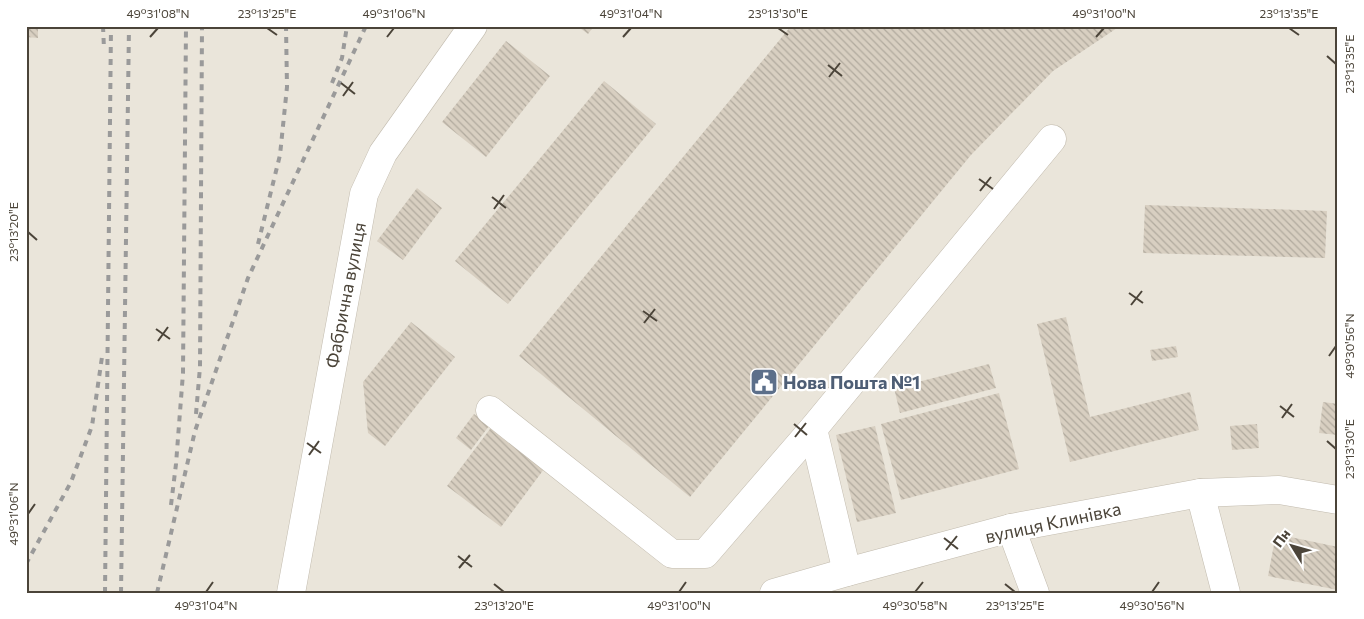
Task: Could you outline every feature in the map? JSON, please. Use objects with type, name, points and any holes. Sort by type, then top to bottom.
[{"type":"street","name":"Фабрична вулиця","points":[[291,593],[364,194],[383,153],[472,26]]},
{"type":"street","points":[[490,410],[672,554],[705,554],[813,429],[1052,139]]},
{"type":"street","points":[[813,429],[847,572]]},
{"type":"street","name":"вулиця Клинівка","points":[[774,593],[1011,528],[1200,493],[1280,490],[1338,500]]},
{"type":"street","points":[[1200,493],[1226,593]]},
{"type":"street","points":[[1011,528],[1035,593]]},
{"type":"shaded area","points":[[26,26],[1338,26],[1338,593],[26,593]]},
{"type":"building","points":[[26,26],[38,26],[38,38],[26,37]]},
{"type":"building","points":[[577,26],[594,26],[588,34]]},
{"type":"building","points":[[791,26],[1120,26],[1053,71],[971,155],[690,497],[519,356]]},
{"type":"building","points":[[506,41],[550,76],[486,157],[442,122]]},
{"type":"building","points":[[604,81],[656,124],[508,304],[455,261]]},
{"type":"building","points":[[417,188],[442,208],[403,260],[377,241]]},
{"type":"building","points":[[1145,205],[1327,211],[1325,258],[1143,253]]},
{"type":"building","points":[[1066,317],[1090,417],[1190,392],[1199,430],[1070,462],[1037,324]]},
{"type":"building","points":[[411,322],[455,357],[385,446],[368,433],[363,382]]},
{"type":"building","points":[[1176,346],[1178,357],[1152,361],[1150,350]]},
{"type":"building","points":[[989,364],[996,388],[900,413],[894,388]]},
{"type":"building","points":[[999,393],[1019,469],[901,500],[881,424]]},
{"type":"building","points":[[1323,402],[1338,404],[1338,435],[1319,433]]},
{"type":"building","points":[[474,414],[489,426],[471,450],[456,438]]},
{"type":"building","points":[[496,421],[550,461],[501,527],[447,486]]},
{"type":"building","points":[[1257,424],[1259,448],[1232,450],[1230,426]]},
{"type":"building","points":[[875,426],[896,513],[857,522],[836,435]]},
{"type":"building","points":[[1276,534],[1338,547],[1338,590],[1268,576]]},
{"type":"railway","points":[[103,26],[104,49]]},
{"type":"railway","points":[[105,593],[111,26]]},
{"type":"railway","points":[[121,593],[129,26]]},
{"type":"railway","points":[[171,505],[183,373],[186,26]]},
{"type":"railway","points":[[196,414],[200,367],[202,26]]},
{"type":"railway","points":[[258,244],[280,155],[287,87],[286,26]]},
{"type":"railway","points":[[332,83],[342,58],[347,26]]},
{"type":"railway","points":[[157,593],[195,431],[248,278],[366,26]]},
{"type":"railway","points":[[26,564],[71,482],[92,426],[102,357]]},
{"type":"place","name":"Нова Пошта №1","points":[[764,382]]}]
